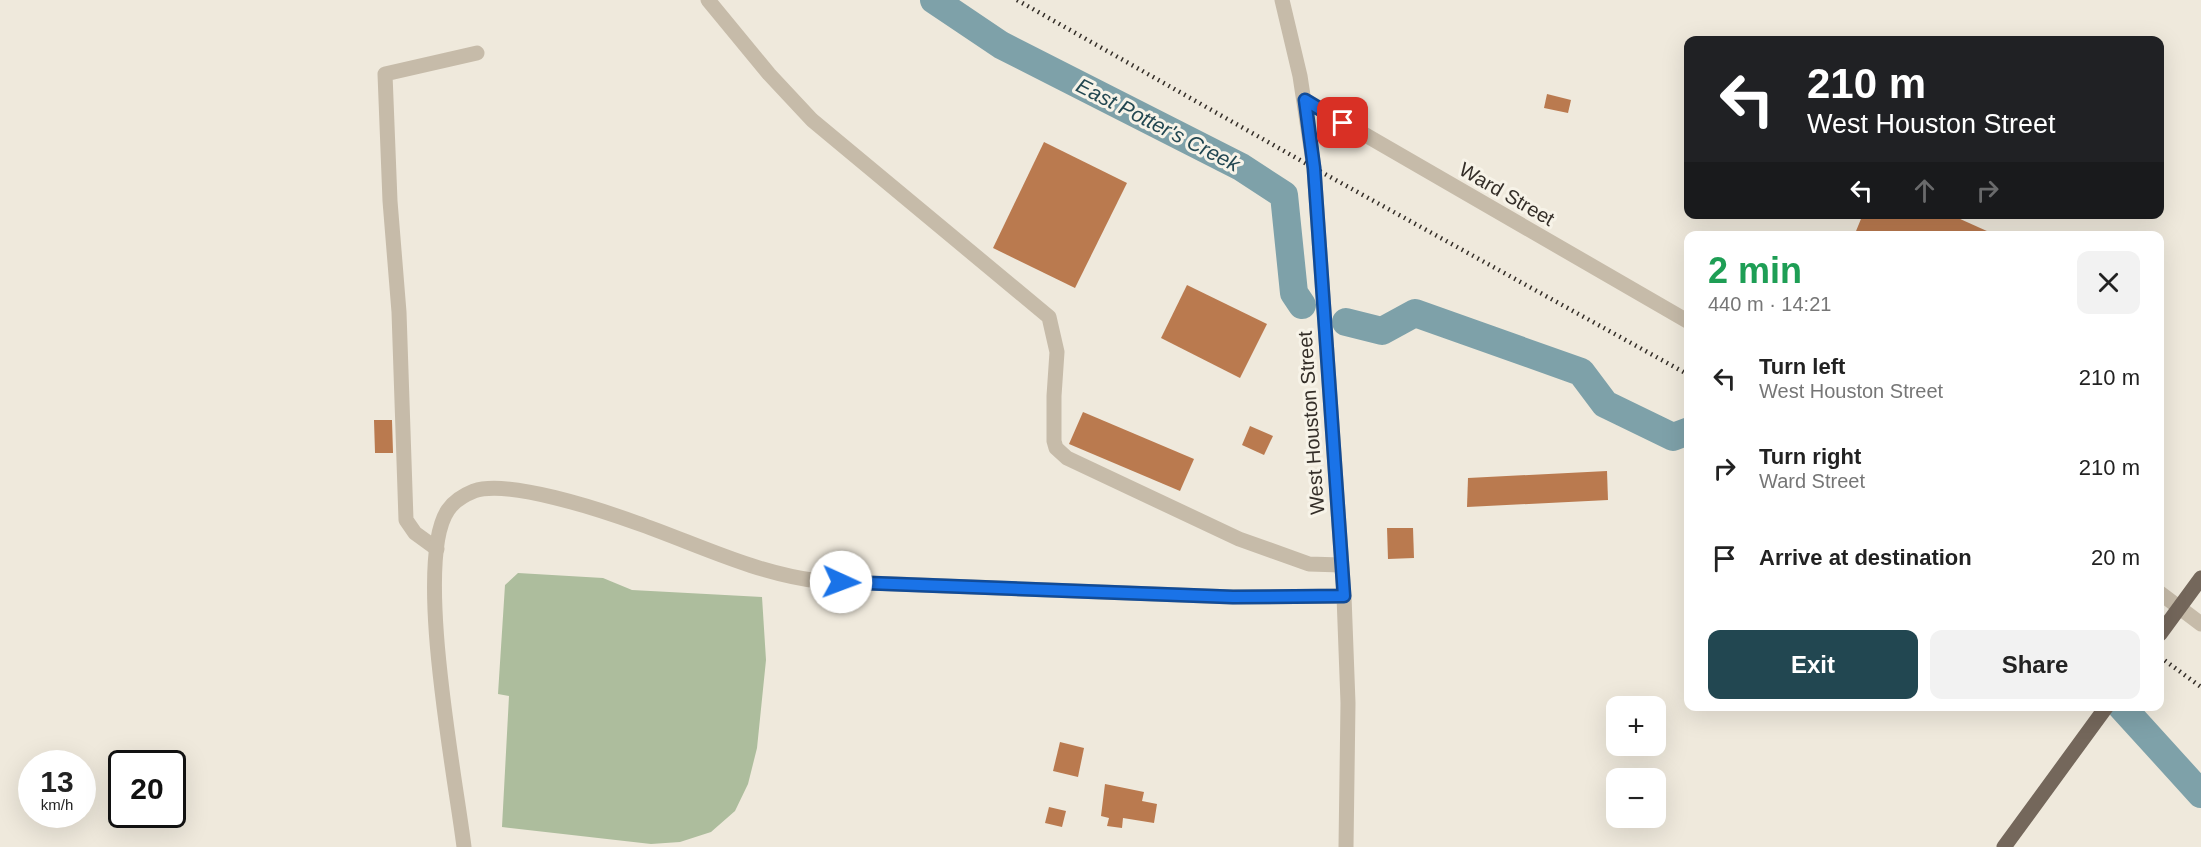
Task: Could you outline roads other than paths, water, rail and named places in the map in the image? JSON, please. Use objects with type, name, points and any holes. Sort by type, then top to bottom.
[{"type":"main road","points":[[2164,629],[2201,578]]},
{"type":"main road","points":[[2004,847],[2103,711]]},
{"type":"street","points":[[708,0],[769,74],[812,120],[1049,317],[1057,352],[1054,441],[1056,448],[1067,458],[1239,539],[1309,564],[1341,565]]},
{"type":"street","name":"West Houston Street","points":[[1282,0],[1305,100],[1314,168],[1344,596],[1348,703],[1346,847]]},
{"type":"street","points":[[437,549],[415,533],[406,520],[399,312],[390,201],[386,74],[477,53]]},
{"type":"street","name":"Ward Street","points":[[1305,100],[1684,319]]},
{"type":"street","points":[[464,847],[444,702],[434,597],[437,549],[447,511],[455,502],[475,491],[510,488],[528,491],[634,522],[746,564],[793,578],[818,581],[1233,597],[1344,596]]},
{"type":"street","points":[[2164,596],[2201,624]]},
{"type":"waterway","name":"East Potter's Creek","points":[[934,0],[1001,45],[1241,167],[1284,195],[1294,293],[1302,305]]},
{"type":"waterway","name":"East Potter's Creek","points":[[1346,322],[1382,331],[1415,313],[1581,372],[1605,404],[1673,437],[1684,433]]},
{"type":"waterway","name":"East Potter's Creek","points":[[2126,711],[2201,794]]},
{"type":"railway","points":[[1017,0],[1314,168],[1684,372]]},
{"type":"railway","points":[[2164,660],[2201,687]]}]
